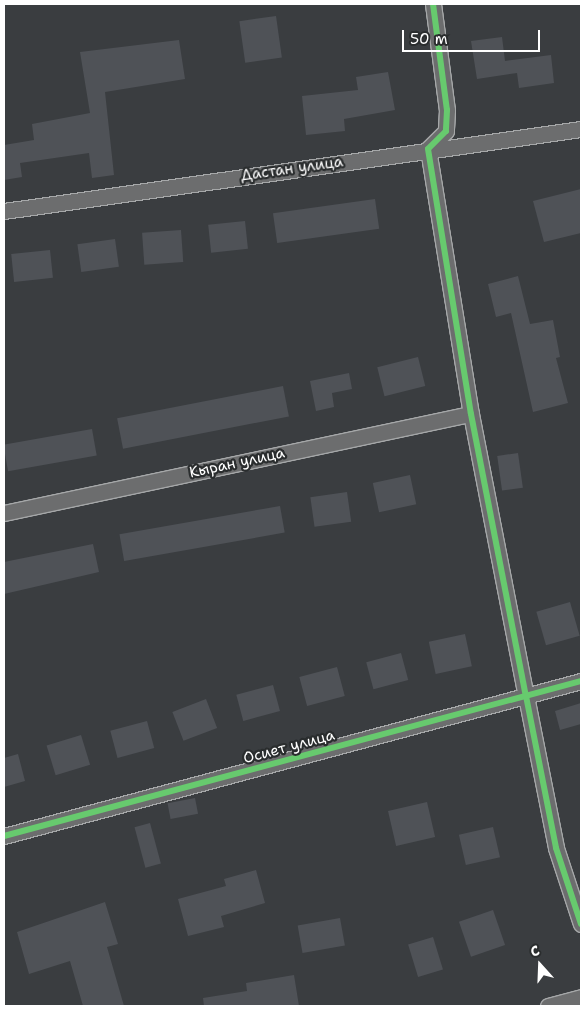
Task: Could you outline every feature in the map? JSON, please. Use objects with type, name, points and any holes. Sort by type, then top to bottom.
[{"type":"street","points":[[433,4],[447,110],[446,131],[428,149],[471,414],[556,848],[581,924]]},
{"type":"street","name":"Дастан улица","points":[[4,212],[428,149],[581,129]]},
{"type":"street","name":"Кыран улица","points":[[4,513],[471,414]]},
{"type":"street","name":"Осиет улица","points":[[4,836],[581,681]]},
{"type":"street","points":[[548,1006],[581,997]]},
{"type":"building","points":[[276,16],[282,58],[245,63],[239,21]]},
{"type":"building","points":[[502,37],[505,61],[551,55],[554,83],[519,88],[517,73],[477,79],[471,41]]},
{"type":"building","points":[[179,40],[185,79],[105,92],[114,175],[92,178],[89,153],[20,163],[22,177],[4,180],[4,145],[34,140],[32,124],[90,113],[80,52]]},
{"type":"building","points":[[388,72],[395,110],[344,119],[345,131],[306,135],[302,96],[358,90],[356,77]]},
{"type":"building","points":[[581,189],[581,233],[544,242],[533,201]]},
{"type":"building","points":[[375,199],[379,229],[277,243],[273,213]]},
{"type":"building","points":[[245,221],[248,249],[211,253],[208,225]]},
{"type":"building","points":[[181,230],[183,262],[144,265],[142,233]]},
{"type":"building","points":[[115,239],[119,267],[81,272],[77,244]]},
{"type":"building","points":[[50,250],[53,278],[14,282],[11,254]]},
{"type":"building","points":[[518,276],[530,324],[553,320],[560,357],[556,358],[568,403],[533,412],[511,313],[496,317],[488,284]]},
{"type":"building","points":[[418,357],[425,386],[385,396],[377,367]]},
{"type":"building","points":[[349,373],[352,389],[332,393],[334,407],[316,411],[310,381]]},
{"type":"building","points":[[283,386],[289,416],[123,449],[117,418]]},
{"type":"building","points":[[92,429],[97,456],[8,471],[4,445]]},
{"type":"building","points":[[518,453],[523,488],[502,491],[497,456]]},
{"type":"building","points":[[410,475],[416,504],[379,512],[373,483]]},
{"type":"building","points":[[347,492],[351,522],[315,527],[310,497]]},
{"type":"building","points":[[280,506],[285,533],[124,561],[119,534]]},
{"type":"building","points":[[93,544],[99,572],[4,594],[4,562]]},
{"type":"building","points":[[570,602],[580,636],[546,645],[536,612]]},
{"type":"building","points":[[465,634],[472,666],[436,674],[429,642]]},
{"type":"building","points":[[401,653],[408,680],[373,689],[366,662]]},
{"type":"building","points":[[337,667],[345,696],[307,706],[299,677]]},
{"type":"building","points":[[273,685],[280,711],[243,721],[236,695]]},
{"type":"building","points":[[206,699],[217,728],[184,741],[172,712]]},
{"type":"building","points":[[581,703],[581,724],[560,730],[555,711]]},
{"type":"building","points":[[147,721],[154,748],[118,758],[110,731]]},
{"type":"building","points":[[81,735],[90,765],[56,775],[47,746]]},
{"type":"building","points":[[18,754],[25,781],[4,787],[4,758]]},
{"type":"building","points":[[195,798],[198,814],[171,819],[168,803]]},
{"type":"building","points":[[427,802],[435,837],[396,846],[388,811]]},
{"type":"building","points":[[150,823],[161,864],[145,868],[135,827]]},
{"type":"building","points":[[493,827],[500,857],[466,865],[459,835]]},
{"type":"building","points":[[256,870],[265,903],[221,916],[224,927],[188,936],[178,899],[226,886],[224,879]]},
{"type":"building","points":[[105,902],[118,944],[107,947],[124,1006],[83,1006],[70,961],[29,974],[17,932]]},
{"type":"building","points":[[493,910],[505,945],[471,957],[459,922]]},
{"type":"building","points":[[340,918],[345,946],[303,953],[298,925]]},
{"type":"building","points":[[433,937],[443,970],[418,977],[408,945]]},
{"type":"building","points":[[294,975],[299,1006],[204,1006],[203,998],[247,991],[246,983]]},
{"type":"cycle path","points":[[433,4],[447,110],[446,131],[428,149],[471,414],[556,848],[581,924]]},
{"type":"cycle path","points":[[4,836],[581,681]]}]
